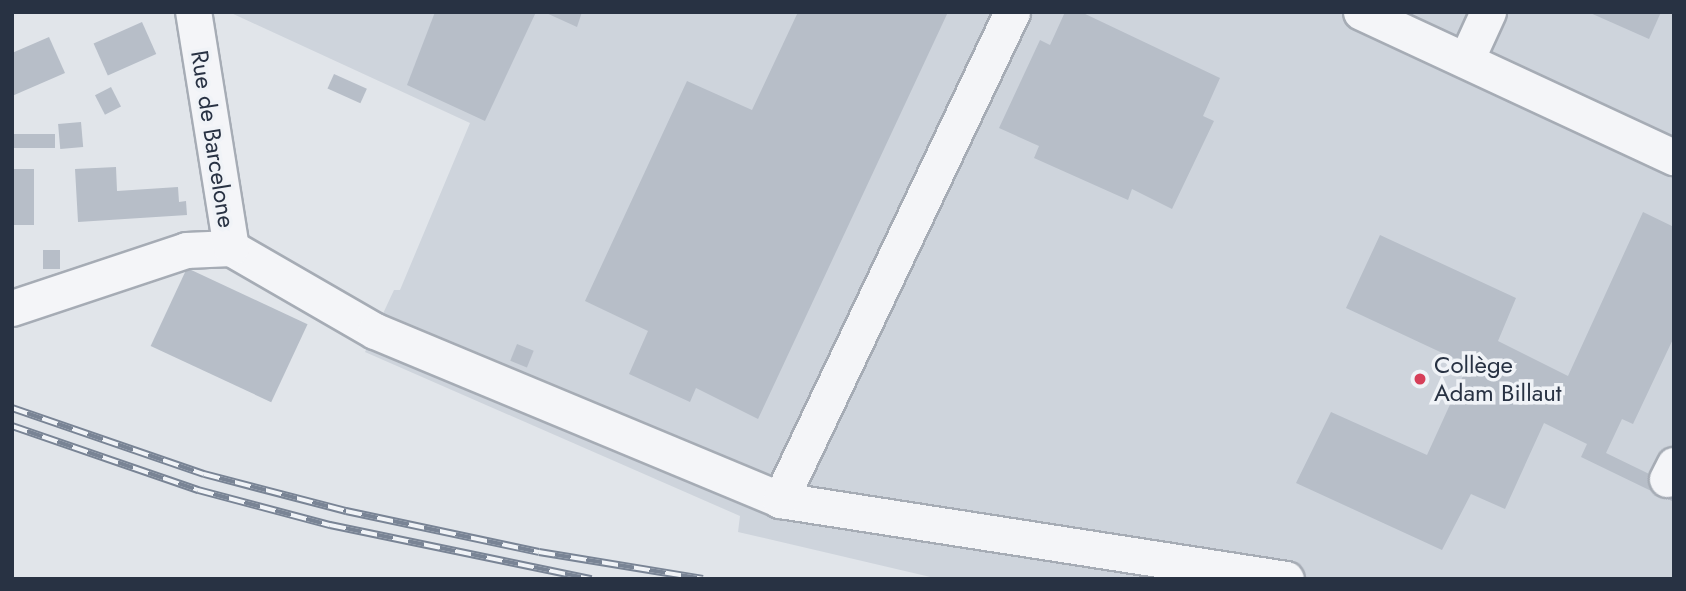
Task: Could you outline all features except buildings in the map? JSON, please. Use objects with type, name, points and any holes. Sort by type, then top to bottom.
[{"type":"street","name":"Rue de Barcelone","points":[[12,308],[186,250],[231,248],[193,12]]},
{"type":"street","points":[[780,500],[1012,12]]},
{"type":"street","points":[[1361,12],[1674,157]]},
{"type":"street","points":[[1466,60],[1488,12]]},
{"type":"street","points":[[231,248],[375,331],[780,500],[1286,579]]},
{"type":"shaded area","points":[[229,12],[1674,12],[1674,579],[939,579],[738,532],[740,516],[365,352],[394,290],[400,290],[470,123]]},
{"type":"railway","points":[[12,408],[204,474],[346,511],[539,552],[703,579]]},
{"type":"railway","points":[[12,426],[198,490],[330,525],[591,579]]},
{"type":"place","name":"Collège Adam Billaut","points":[[1420,379]]}]
